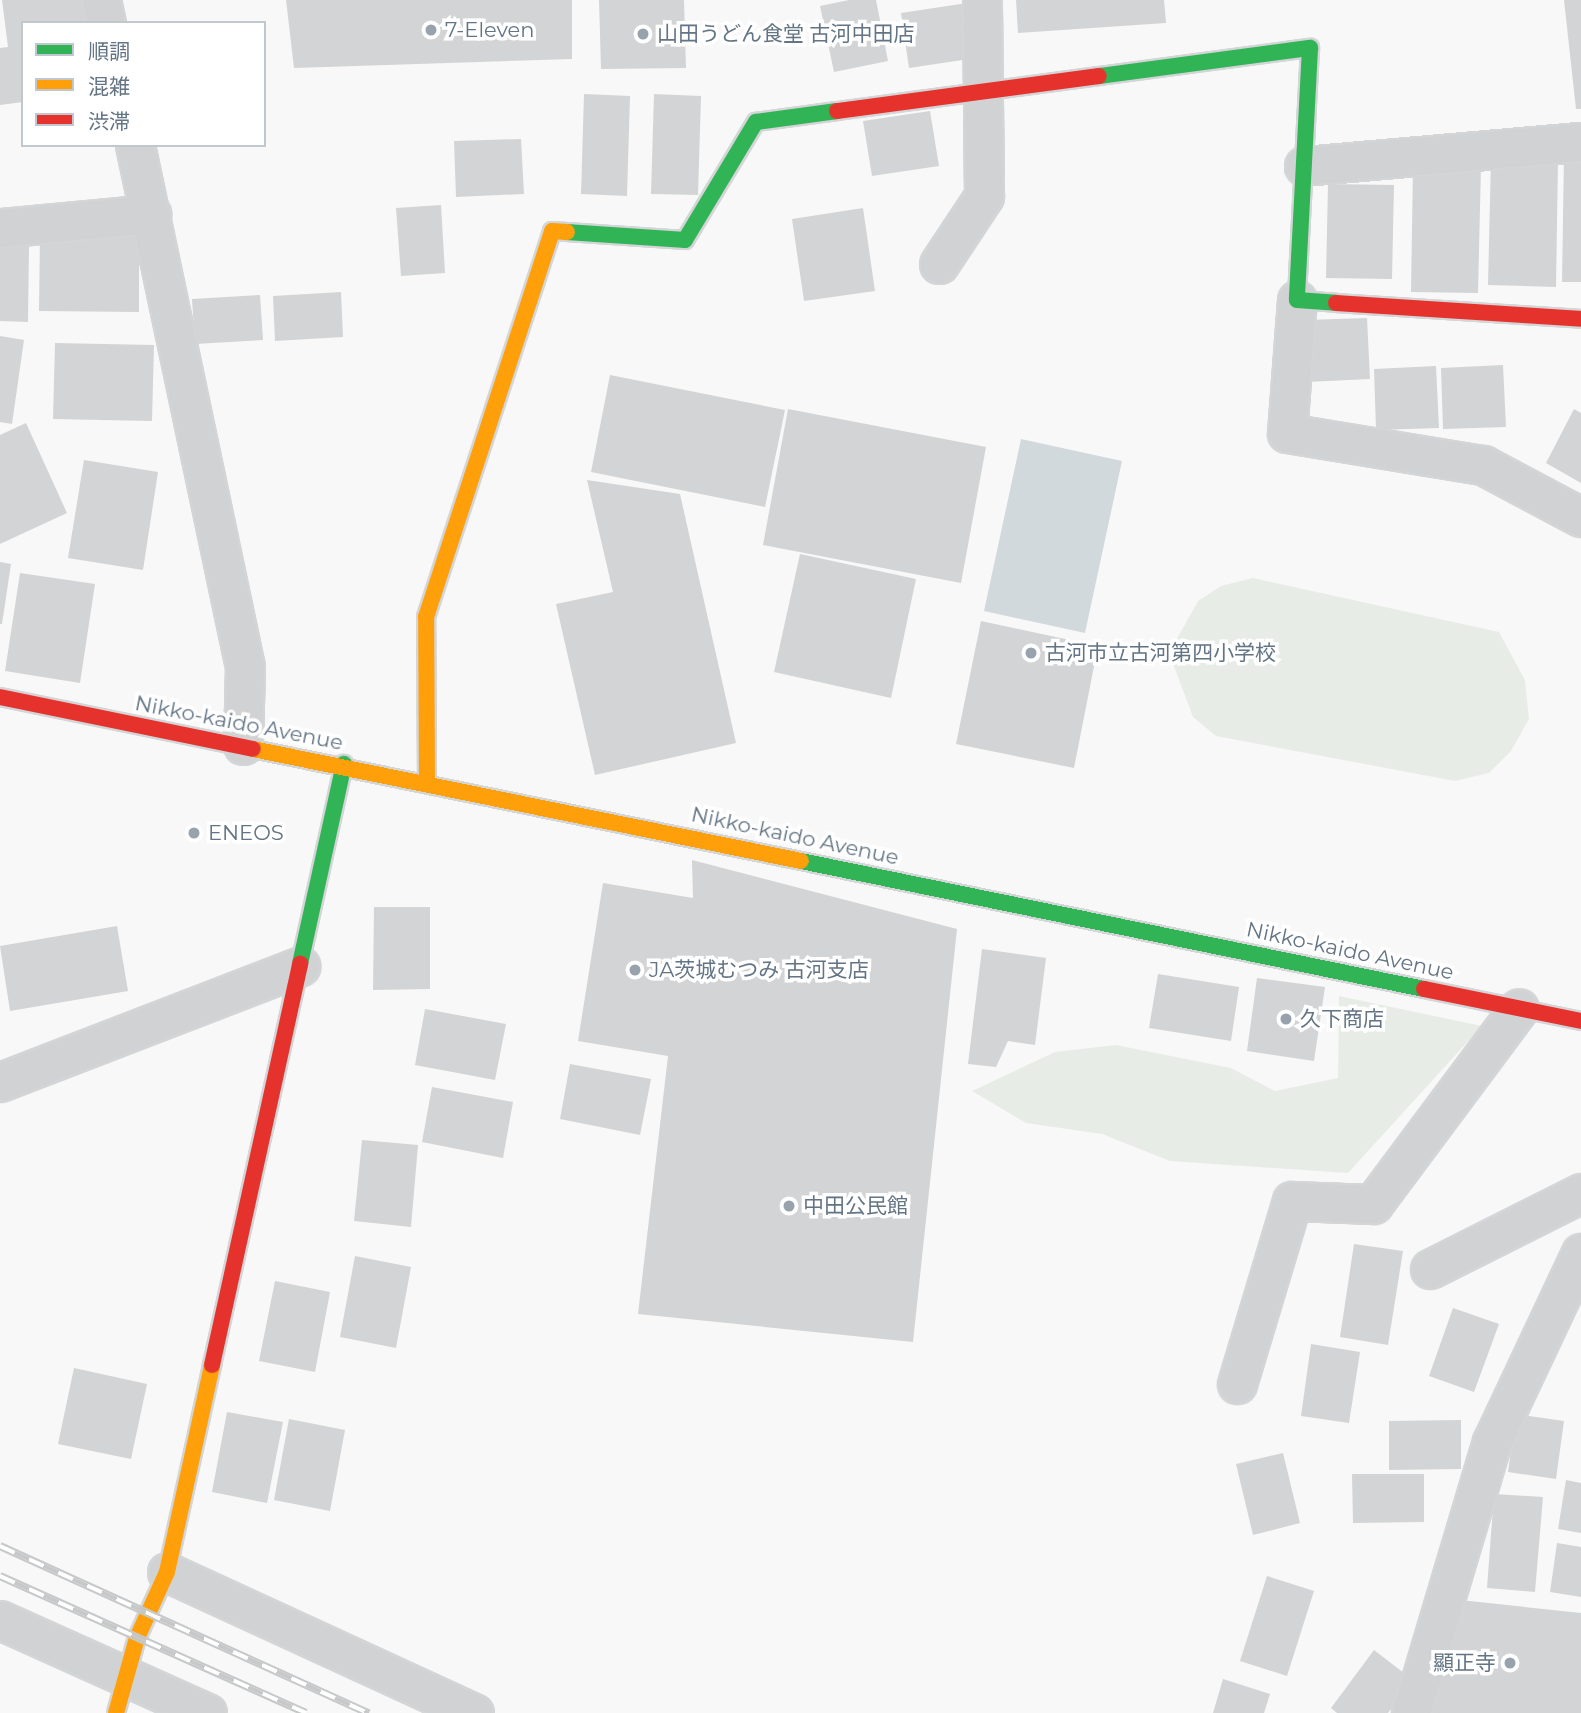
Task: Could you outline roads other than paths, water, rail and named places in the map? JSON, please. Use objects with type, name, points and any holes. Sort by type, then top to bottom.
[{"type":"street","points":[[102,0],[106,21]]},
{"type":"street","points":[[939,264],[984,196],[987,91],[982,0]]},
{"type":"street","points":[[427,781],[426,617],[552,231],[685,240],[756,122],[1310,48],[1287,433],[1483,466],[1581,517]]},
{"type":"street","points":[[1304,166],[1581,142]]},
{"type":"street","points":[[135,147],[245,667],[243,745]]},
{"type":"street","points":[[0,228],[151,215]]},
{"type":"street","points":[[1297,300],[1581,319]]},
{"type":"street","name":"Nikko-kaido Avenue","points":[[0,697],[427,781],[1581,1021]]},
{"type":"street","points":[[116,1713],[126,1677],[167,1572],[344,764]]},
{"type":"street","points":[[0,1082],[300,966]]},
{"type":"street","points":[[1237,1384],[1292,1201],[1373,1204],[1519,1008]]},
{"type":"street","points":[[1430,1269],[1581,1193]]},
{"type":"street","points":[[1411,1713],[1492,1443],[1581,1253]]},
{"type":"street","points":[[167,1572],[474,1713]]},
{"type":"street","points":[[0,1620],[207,1713]]},
{"type":"railway","points":[[0,1546],[369,1713]]},
{"type":"railway","points":[[0,1576],[306,1713]]},
{"type":"place","name":"7-Eleven","points":[[431,30]]},
{"type":"place","name":"山田うどん食堂 古河中田店","points":[[643,34]]},
{"type":"place","name":"古河市立古河第四小学校","points":[[1031,653]]},
{"type":"place","name":"ENEOS","points":[[194,833]]},
{"type":"place","name":"JA茨城むつみ 古河支店","points":[[635,970]]},
{"type":"place","name":"久下商店","points":[[1286,1019]]},
{"type":"place","name":"中田公民館","points":[[789,1206]]},
{"type":"place","name":"顯正寺","points":[[1510,1663]]}]
